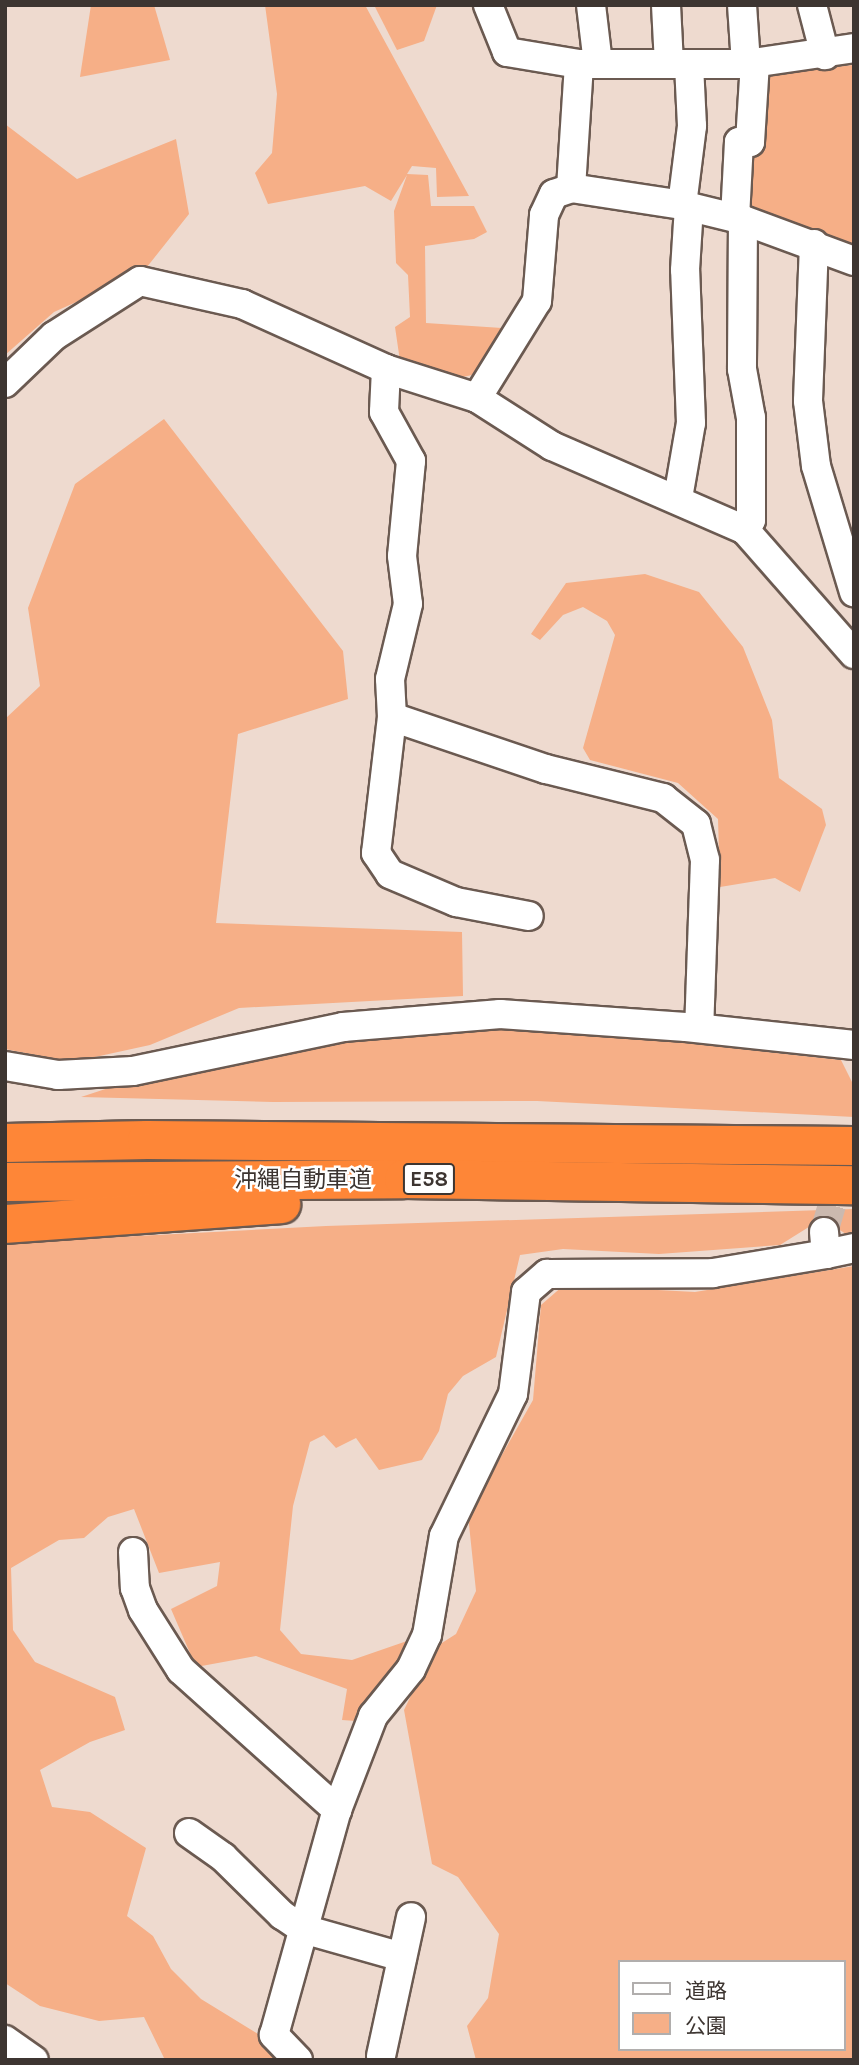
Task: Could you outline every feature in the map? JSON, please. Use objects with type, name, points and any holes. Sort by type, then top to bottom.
[{"type":"highway","points":[[5,1119],[112,1125],[147,1140]]},
{"type":"highway","name":"沖縄自動車道","points":[[5,1143],[147,1140],[854,1146]]},
{"type":"highway","points":[[5,1224],[357,1199],[404,1179]]},
{"type":"highway","name":"沖縄自動車道","points":[[5,1182],[404,1179],[854,1185]]},
{"type":"street","points":[[488,5],[507,52],[588,64],[750,63],[825,55],[854,48]]},
{"type":"street","points":[[571,188],[588,64],[591,5]]},
{"type":"street","points":[[666,5],[692,126],[685,206],[691,424],[678,498]]},
{"type":"street","points":[[742,5],[750,63],[751,142],[738,142],[742,369],[751,418],[751,520],[745,530]]},
{"type":"street","points":[[812,5],[825,55]]},
{"type":"street","points":[[477,398],[537,301],[544,215],[554,194],[571,188],[685,206],[739,219],[814,244],[854,261]]},
{"type":"street","points":[[814,244],[811,427],[816,466],[854,592]]},
{"type":"street","points":[[5,383],[54,336],[140,281],[242,304],[386,369],[477,398],[552,446],[678,498],[745,530],[854,654]]},
{"type":"street","points":[[386,369],[384,412],[411,461],[402,556],[408,604],[390,679],[392,717],[376,853],[390,874],[456,902],[529,916]]},
{"type":"street","points":[[392,717],[546,769],[663,798],[696,824],[705,860],[699,1028]]},
{"type":"street","points":[[5,1066],[58,1075],[133,1070],[343,1027],[438,1017],[500,1014],[699,1028],[854,1045]]},
{"type":"street","points":[[298,2060],[274,2035],[337,1810],[373,1716],[411,1669],[427,1635],[444,1536],[513,1394],[526,1292],[547,1274],[713,1273],[825,1243],[854,1248]]},
{"type":"street","points":[[133,1552],[135,1588],[143,1609],[181,1670],[337,1810]]},
{"type":"street","points":[[189,1833],[303,1929],[402,1957]]},
{"type":"street","points":[[381,2056],[411,1917]]},
{"type":"street","points":[[5,2040],[34,2060]]},
{"type":"green space","points":[[91,5],[154,5],[170,60],[80,77]]},
{"type":"green space","points":[[265,5],[365,5],[469,196],[437,197],[436,168],[412,166],[407,174],[428,175],[431,206],[474,206],[487,232],[474,239],[425,246],[426,323],[502,328],[495,351],[472,375],[458,378],[400,361],[395,327],[410,317],[408,275],[396,263],[394,211],[407,175],[391,201],[365,186],[268,204],[255,173],[272,153],[277,94]]},
{"type":"green space","points":[[374,5],[437,5],[424,41],[397,50]]},
{"type":"green space","points":[[854,65],[854,254],[746,211],[748,156],[763,74]]},
{"type":"green space","points":[[5,124],[77,179],[176,139],[189,214],[143,272],[54,312],[5,355]]},
{"type":"green space","points":[[164,419],[343,651],[348,699],[238,734],[216,923],[462,932],[463,996],[239,1008],[150,1045],[72,1062],[5,1049],[5,719],[40,686],[28,608],[75,484]]},
{"type":"green space","points":[[645,574],[699,592],[743,647],[772,720],[779,778],[822,809],[826,825],[800,892],[775,878],[720,887],[718,819],[678,783],[590,760],[583,748],[615,635],[607,621],[583,607],[563,615],[540,640],[531,634],[566,583]]},
{"type":"green space","points":[[501,1023],[841,1060],[854,1086],[854,1117],[537,1101],[273,1102],[81,1097],[136,1079],[346,1036]]},
{"type":"green space","points":[[854,1209],[854,1239],[835,1227],[812,1225],[780,1245],[659,1254],[563,1249],[520,1255],[496,1357],[463,1376],[448,1394],[439,1431],[422,1460],[379,1470],[356,1438],[336,1448],[324,1435],[310,1442],[293,1506],[280,1630],[301,1654],[352,1660],[407,1641],[390,1676],[356,1721],[342,1720],[347,1689],[256,1656],[196,1667],[171,1609],[217,1586],[220,1562],[159,1573],[134,1509],[108,1517],[84,1538],[59,1540],[11,1568],[13,1630],[35,1662],[115,1697],[125,1730],[90,1742],[40,1770],[52,1807],[90,1812],[146,1848],[127,1916],[153,1936],[171,1969],[201,1999],[263,2037],[283,2060],[165,2060],[144,2017],[99,2021],[40,2006],[5,1983],[5,1243],[326,1226]]},
{"type":"green space","points":[[854,1266],[854,2060],[476,2060],[467,2026],[488,1998],[499,1934],[458,1877],[432,1864],[404,1710],[434,1648],[456,1634],[476,1591],[468,1515],[533,1400],[541,1305],[564,1285],[695,1292]]},
{"type":"tunnel","points":[[824,1232],[843,1168]]}]
